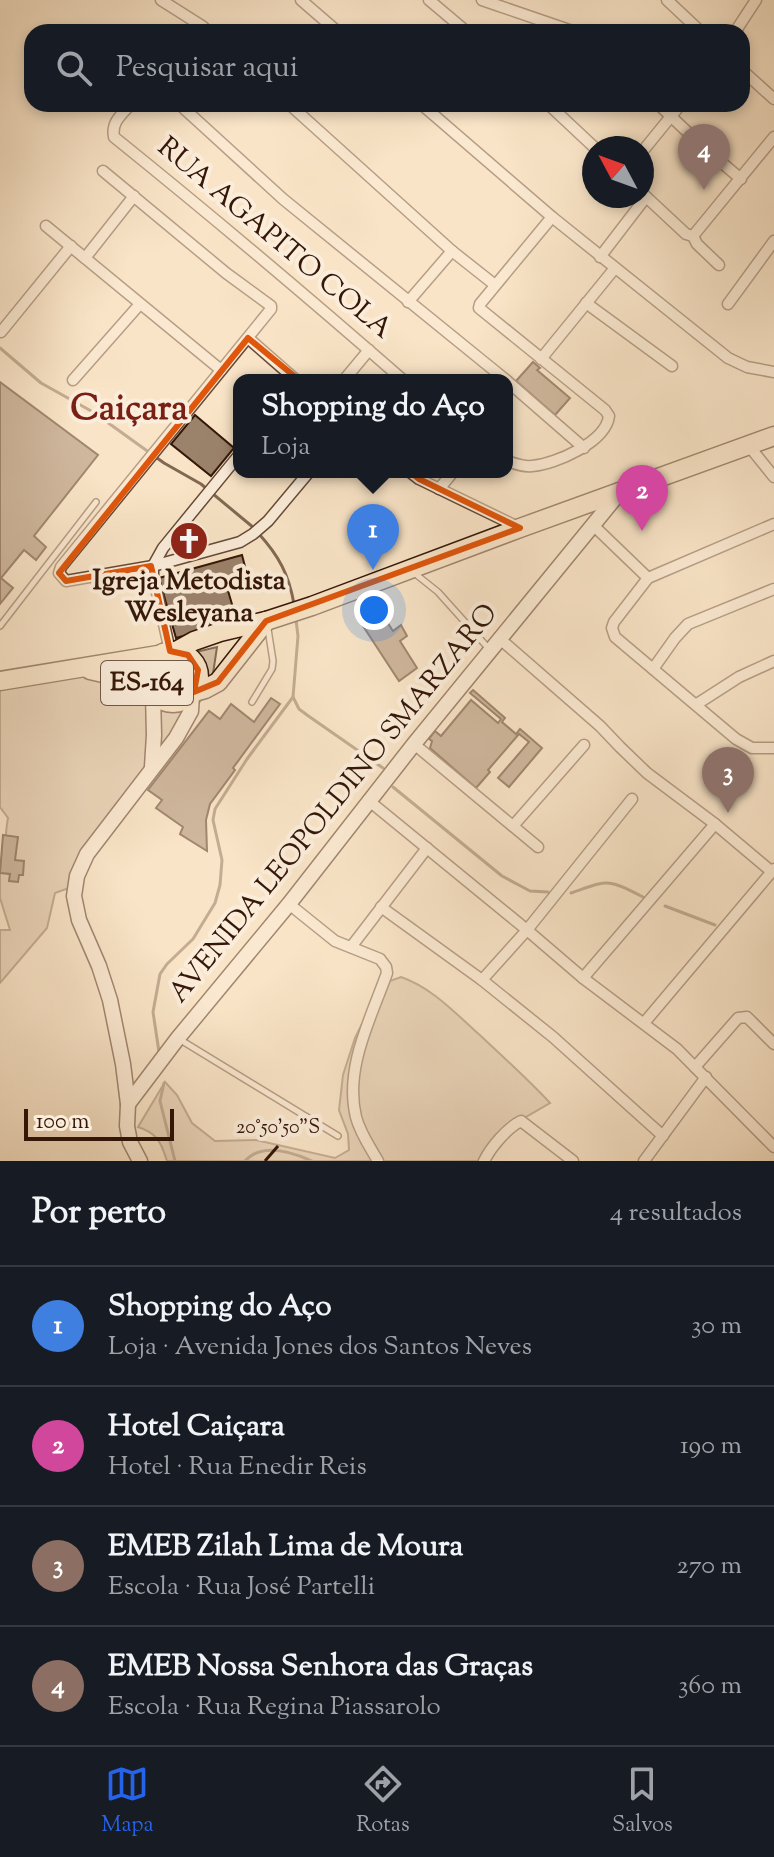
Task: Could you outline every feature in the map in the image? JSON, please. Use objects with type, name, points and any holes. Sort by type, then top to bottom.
[{"type":"highway","name":"ES-164","points":[[150,689],[146,677],[149,665],[168,652],[194,641],[312,606],[774,436]]},
{"type":"highway","name":"ES-164","points":[[80,668],[150,689],[169,703],[182,701],[218,682],[275,618]]},
{"type":"highway","name":"ES-164","points":[[0,681],[168,652],[188,655],[196,665],[199,677],[193,693]]},
{"type":"street","points":[[161,0],[194,24]]},
{"type":"street","points":[[301,0],[329,24]]},
{"type":"street","points":[[429,0],[458,24]]},
{"type":"street","points":[[482,0],[552,24]]},
{"type":"street","points":[[667,0],[692,24]]},
{"type":"street","points":[[740,24],[756,0]]},
{"type":"street","points":[[750,77],[774,99]]},
{"type":"street","name":"RUA AGAPITO COLA","points":[[124,112],[115,122],[114,137],[217,220],[396,374]]},
{"type":"street","points":[[188,112],[283,199],[499,374]]},
{"type":"street","points":[[298,112],[452,251],[495,285]]},
{"type":"street","points":[[430,112],[600,257],[728,358],[747,367],[774,372]]},
{"type":"street","points":[[557,112],[582,136]]},
{"type":"street","points":[[666,112],[741,179]]},
{"type":"street","points":[[654,138],[675,112]]},
{"type":"street","points":[[693,236],[774,137]]},
{"type":"street","points":[[103,171],[226,273],[271,306],[270,313],[59,573],[66,581],[153,566],[228,546],[258,531],[304,478]]},
{"type":"street","points":[[85,258],[134,196]]},
{"type":"street","points":[[654,204],[686,234],[693,236],[719,265]]},
{"type":"street","points":[[600,257],[635,208]]},
{"type":"street","points":[[513,463],[534,466],[584,448],[608,423],[609,416],[481,311],[480,304],[552,217]]},
{"type":"street","points":[[46,226],[221,370]]},
{"type":"street","points":[[728,304],[774,241]]},
{"type":"street","points":[[1,332],[71,246]]},
{"type":"street","points":[[408,302],[452,251]]},
{"type":"street","points":[[541,359],[615,268]]},
{"type":"street","points":[[586,303],[672,366]]},
{"type":"street","points":[[73,380],[140,304]]},
{"type":"street","points":[[248,338],[289,374]]},
{"type":"street","points":[[349,374],[369,350]]},
{"type":"street","points":[[513,385],[584,448]]},
{"type":"street","points":[[749,446],[774,477]]},
{"type":"street","points":[[168,652],[153,566],[163,548],[233,462]]},
{"type":"street","points":[[418,478],[520,528]]},
{"type":"street","points":[[439,489],[448,478]]},
{"type":"street","name":"AVENIDA LEOPOLDINO SMARZARO","points":[[128,1104],[178,1038],[289,904],[368,800],[620,492]]},
{"type":"street","points":[[774,524],[648,578],[612,628],[615,637],[736,739],[752,748],[774,748]]},
{"type":"street","points":[[594,526],[648,578]]},
{"type":"street","points":[[653,669],[688,624],[774,589]]},
{"type":"street","points":[[495,645],[600,726],[647,773],[773,870],[644,1023]]},
{"type":"street","points":[[697,704],[739,677],[774,661]]},
{"type":"street","points":[[150,689],[154,735],[152,768]]},
{"type":"street","points":[[140,1161],[130,1142],[127,1126],[128,1104],[110,1000],[79,920],[74,896],[77,876],[87,854],[176,738],[191,711],[193,693]]},
{"type":"street","points":[[414,744],[538,847]]},
{"type":"street","points":[[513,826],[584,745]]},
{"type":"street","points":[[482,980],[527,930],[632,799]]},
{"type":"street","points":[[368,800],[583,978],[677,1049],[774,1147]]},
{"type":"street","points":[[583,978],[715,824]]},
{"type":"street","points":[[351,947],[427,848]]},
{"type":"street","points":[[289,904],[335,941],[380,959],[386,967],[387,973],[360,1045],[354,1083],[354,1104],[361,1131],[378,1161]]},
{"type":"street","points":[[381,907],[482,980],[553,1037],[663,1136]]},
{"type":"street","points":[[695,1067],[738,1018],[747,1017],[774,1044]]},
{"type":"street","points":[[644,1161],[706,1077]]},
{"type":"street","points":[[484,1161],[513,1125],[521,1121],[573,1161]]},
{"type":"lane","points":[[0,626],[96,502]]},
{"type":"lane","points":[[409,569],[495,645]]},
{"type":"lane","points":[[252,702],[272,669],[275,618]]},
{"type":"lane","points":[[178,1038],[338,1136]]},
{"type":"highlighted area","points":[[248,338],[419,479],[520,528],[266,621],[218,682],[194,692],[198,670],[188,655],[170,651],[151,566],[66,581],[59,573]]},
{"type":"shaded area","points":[[217,647],[211,687],[168,744],[72,887],[55,893],[47,928],[0,983],[0,930],[10,930],[0,898],[0,867],[8,818],[0,807],[0,686],[137,666]]},
{"type":"shaded area","points":[[401,977],[424,988],[444,1003],[550,1103],[507,1128],[479,1161],[167,1161],[157,1139],[138,1127],[165,1082],[177,1095],[192,1123],[215,1141],[256,1140],[335,1158],[349,1150],[348,1134],[339,1110],[343,1075],[355,1038],[387,982]]},
{"type":"building","points":[[533,362],[540,368],[537,370],[570,398],[555,415],[516,381]]},
{"type":"building","points":[[0,382],[98,455],[34,536],[46,547],[36,560],[24,550],[1,578],[13,588],[0,604]]},
{"type":"building","points":[[195,415],[233,449],[211,476],[171,444]]},
{"type":"building","points":[[242,555],[248,578],[226,584],[237,621],[176,638],[159,578]]},
{"type":"building","points":[[382,614],[393,631],[401,625],[407,636],[400,641],[417,668],[399,681],[363,626]]},
{"type":"building","points":[[473,690],[505,718],[502,722],[516,734],[520,729],[542,748],[509,787],[498,778],[529,742],[519,734],[476,788],[430,748],[432,741],[429,739],[435,731],[441,736],[471,700],[498,723],[501,719],[470,693]]},
{"type":"building","points":[[271,698],[280,704],[210,804],[206,820],[207,851],[180,834],[183,827],[156,808],[162,800],[148,790],[209,711],[220,719],[231,704],[254,722]]},
{"type":"building","points":[[3,835],[18,837],[15,860],[24,861],[23,875],[19,875],[18,882],[9,881],[10,874],[0,873]]},
{"type":"waterway","points":[[0,348],[41,383],[93,412],[164,463],[201,484],[254,528]]},
{"type":"waterway","points":[[259,534],[282,566],[294,604]]},
{"type":"waterway","points":[[159,1052],[153,1012],[160,974],[193,939],[215,903],[222,860],[213,820],[215,809],[293,697],[298,636],[296,620]]},
{"type":"waterway","points":[[293,697],[299,709],[383,768]]},
{"type":"waterway","points":[[393,787],[502,876],[530,891],[548,892]]},
{"type":"waterway","points":[[571,893],[607,883],[643,897]]},
{"type":"waterway","points":[[665,906],[715,925]]},
{"type":"waterway","points":[[164,1083],[160,1101],[175,1161]]},
{"type":"waterway","points":[[245,1161],[268,1150],[286,1152],[312,1161]]},
{"type":"place","name":"EMEB Nossa Senhora das Graças","points":[[704,190]]},
{"type":"place","name":"Hotel Caiçara","points":[[642,531]]},
{"type":"place","name":"Igreja Metodista Wesleyana","points":[[189,541]]},
{"type":"place","name":"Shopping do Aço","points":[[373,570]]},
{"type":"place","name":"EMEB Zilah Lima de Moura","points":[[728,813]]},
{"type":"district","name":"Caiçara","points":[[129,410]]}]
